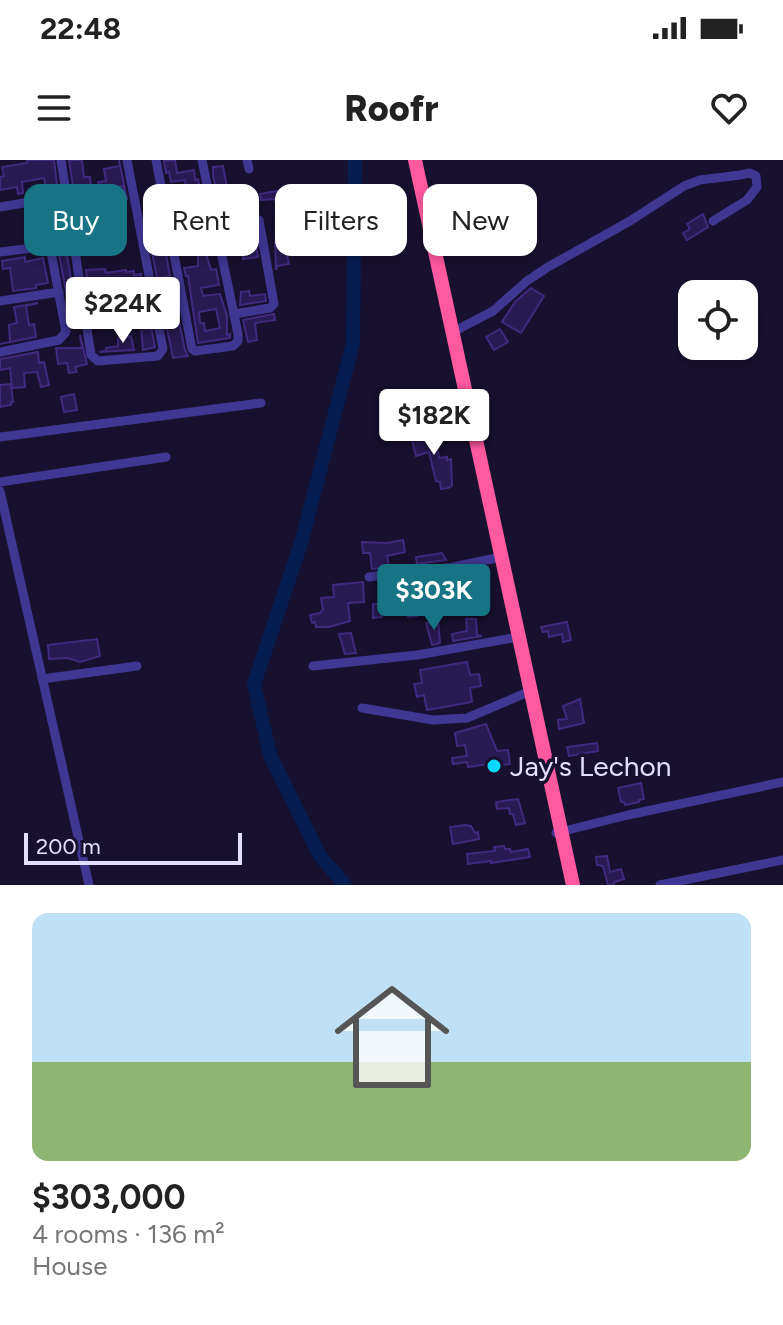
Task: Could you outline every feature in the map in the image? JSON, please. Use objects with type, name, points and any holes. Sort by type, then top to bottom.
[{"type":"highway","points":[[409,160],[513,638],[573,885]]},
{"type":"highway","points":[[415,160],[558,832],[566,885]]},
{"type":"street","points":[[61,160],[91,355],[98,361],[158,356],[163,349],[127,160]]},
{"type":"street","points":[[156,160],[193,350],[234,345],[238,334],[202,160]]},
{"type":"street","points":[[453,332],[493,311],[519,287],[548,267],[630,221],[684,186],[700,180],[750,173],[756,176],[757,187],[747,200],[713,221]]},
{"type":"street","points":[[0,207],[24,204]]},
{"type":"street","points":[[234,314],[270,308],[274,304],[259,220]]},
{"type":"street","points":[[0,252],[24,249]]},
{"type":"street","points":[[0,352],[64,337],[66,332],[52,256]]},
{"type":"street","points":[[0,301],[59,292]]},
{"type":"street","points":[[0,437],[261,403]]},
{"type":"street","points":[[0,482],[166,457]]},
{"type":"street","points":[[0,491],[89,885]]},
{"type":"street","points":[[369,577],[453,567],[496,558]]},
{"type":"street","points":[[313,666],[417,655],[513,638]]},
{"type":"street","points":[[42,679],[137,666]]},
{"type":"street","points":[[362,708],[433,720],[467,718],[526,693]]},
{"type":"street","points":[[558,832],[783,782]]},
{"type":"street","points":[[660,885],[783,860]]},
{"type":"building","points":[[27,160],[54,160],[57,184],[45,184],[44,178],[22,182],[23,193],[18,194],[17,187],[0,190],[0,177],[4,176],[2,167],[27,163]]},
{"type":"building","points":[[69,160],[82,160],[84,177],[90,177],[91,184],[73,184]]},
{"type":"building","points":[[119,160],[124,184],[98,184],[106,181],[104,169],[120,166]]},
{"type":"building","points":[[175,160],[177,173],[194,170],[195,180],[198,179],[199,184],[186,184],[185,180],[171,182],[164,161]]},
{"type":"building","points":[[223,166],[226,184],[215,184],[213,167]]},
{"type":"building","points":[[275,191],[275,199],[261,200],[260,194]]},
{"type":"building","points":[[703,214],[708,227],[687,240],[683,233],[690,229],[687,224]]},
{"type":"building","points":[[59,256],[67,256],[79,326],[73,328]]},
{"type":"building","points":[[153,256],[166,256],[170,276],[157,278]]},
{"type":"building","points":[[198,256],[207,256],[211,270],[216,269],[219,285],[201,288],[203,296],[220,294],[230,338],[198,343],[188,276],[184,268],[198,266]],"holes":[[[216,309],[220,328],[205,331],[199,312]]]},
{"type":"building","points":[[275,256],[287,256],[289,264],[277,266],[276,270]]},
{"type":"building","points":[[25,257],[25,262],[43,258],[48,283],[13,291],[10,268],[3,269],[2,261]]},
{"type":"building","points":[[105,269],[106,273],[126,270],[134,271],[134,275],[141,274],[141,293],[146,299],[149,315],[137,317],[136,305],[131,300],[124,301],[118,281],[88,284],[86,270]]},
{"type":"building","points":[[531,288],[544,296],[521,333],[502,322],[515,302]]},
{"type":"building","points":[[249,291],[250,296],[265,294],[266,301],[240,305],[241,292]]},
{"type":"building","points":[[173,294],[176,317],[188,356],[173,358],[160,295]]},
{"type":"building","points":[[38,303],[26,306],[29,325],[34,324],[36,337],[0,344],[10,342],[9,325],[17,323],[14,307]]},
{"type":"building","points":[[91,304],[93,308],[104,307],[109,317],[117,316],[118,324],[94,328]]},
{"type":"building","points":[[274,314],[275,320],[255,323],[257,340],[248,342],[243,320]]},
{"type":"building","points":[[151,326],[155,347],[143,350],[141,327]]},
{"type":"building","points":[[500,329],[508,342],[494,350],[486,337]]},
{"type":"building","points":[[80,335],[87,364],[75,367],[77,372],[69,373],[67,363],[58,364],[56,348],[82,348]]},
{"type":"building","points":[[131,336],[134,350],[99,352],[118,346],[118,338]]},
{"type":"building","points":[[38,352],[39,363],[44,362],[49,385],[41,387],[37,372],[24,373],[25,387],[12,388],[10,368],[0,370],[0,359]]},
{"type":"building","points":[[11,384],[13,402],[0,407],[0,385]]},
{"type":"building","points":[[74,394],[77,410],[64,412],[61,397]]},
{"type":"building","points":[[433,426],[439,458],[451,459],[452,486],[448,488],[441,489],[440,482],[436,481],[429,452],[416,456],[411,436],[425,433],[423,429]]},
{"type":"building","points":[[403,540],[405,552],[387,556],[389,567],[372,569],[370,553],[363,553],[362,542]]},
{"type":"building","points":[[442,553],[446,560],[417,564],[416,557]]},
{"type":"building","points":[[363,582],[364,602],[348,603],[350,621],[329,627],[316,627],[315,622],[312,623],[310,615],[323,610],[321,598],[334,597],[333,585]]},
{"type":"building","points":[[470,584],[472,594],[476,592],[479,602],[423,612],[422,605],[428,604],[427,600],[443,598],[443,603],[456,600],[459,598],[457,588]]},
{"type":"building","points":[[402,601],[402,605],[416,605],[417,616],[408,617],[399,610],[380,610],[382,617],[373,618],[373,604]]},
{"type":"building","points":[[466,619],[476,619],[477,635],[482,636],[453,641],[452,634],[467,631]]},
{"type":"building","points":[[438,621],[440,643],[432,645],[426,623]]},
{"type":"building","points":[[567,622],[571,640],[563,642],[562,634],[549,637],[548,631],[543,632],[541,627]]},
{"type":"building","points":[[351,633],[356,653],[345,654],[339,634]]},
{"type":"building","points":[[97,639],[100,656],[80,662],[68,658],[49,659],[48,645]]},
{"type":"building","points":[[467,662],[470,675],[479,674],[481,686],[470,688],[472,702],[427,710],[424,695],[417,697],[414,684],[422,683],[420,670]]},
{"type":"building","points":[[580,699],[584,723],[559,729],[558,720],[567,719],[563,706]]},
{"type":"building","points":[[486,724],[497,751],[508,750],[510,764],[502,765],[501,762],[468,767],[467,762],[453,764],[452,758],[467,756],[465,745],[457,746],[455,733]]},
{"type":"building","points":[[597,743],[598,751],[569,756],[567,747]]},
{"type":"building","points":[[641,783],[644,799],[625,805],[621,802],[618,788]]},
{"type":"building","points":[[518,799],[525,823],[516,825],[509,808],[497,809],[496,802]]},
{"type":"building","points":[[465,825],[478,832],[479,839],[453,844],[450,827]]},
{"type":"building","points":[[504,846],[511,852],[528,849],[530,857],[468,864],[467,854],[495,851],[494,847]]},
{"type":"building","points":[[607,856],[610,872],[621,869],[624,879],[614,882],[614,885],[608,885],[603,866],[597,865],[596,857]]},
{"type":"waterway","points":[[345,885],[320,856],[270,755],[254,684],[302,540],[353,343],[355,160]]},
{"type":"place","name":"Jay's Lechon","points":[[494,766]]}]
